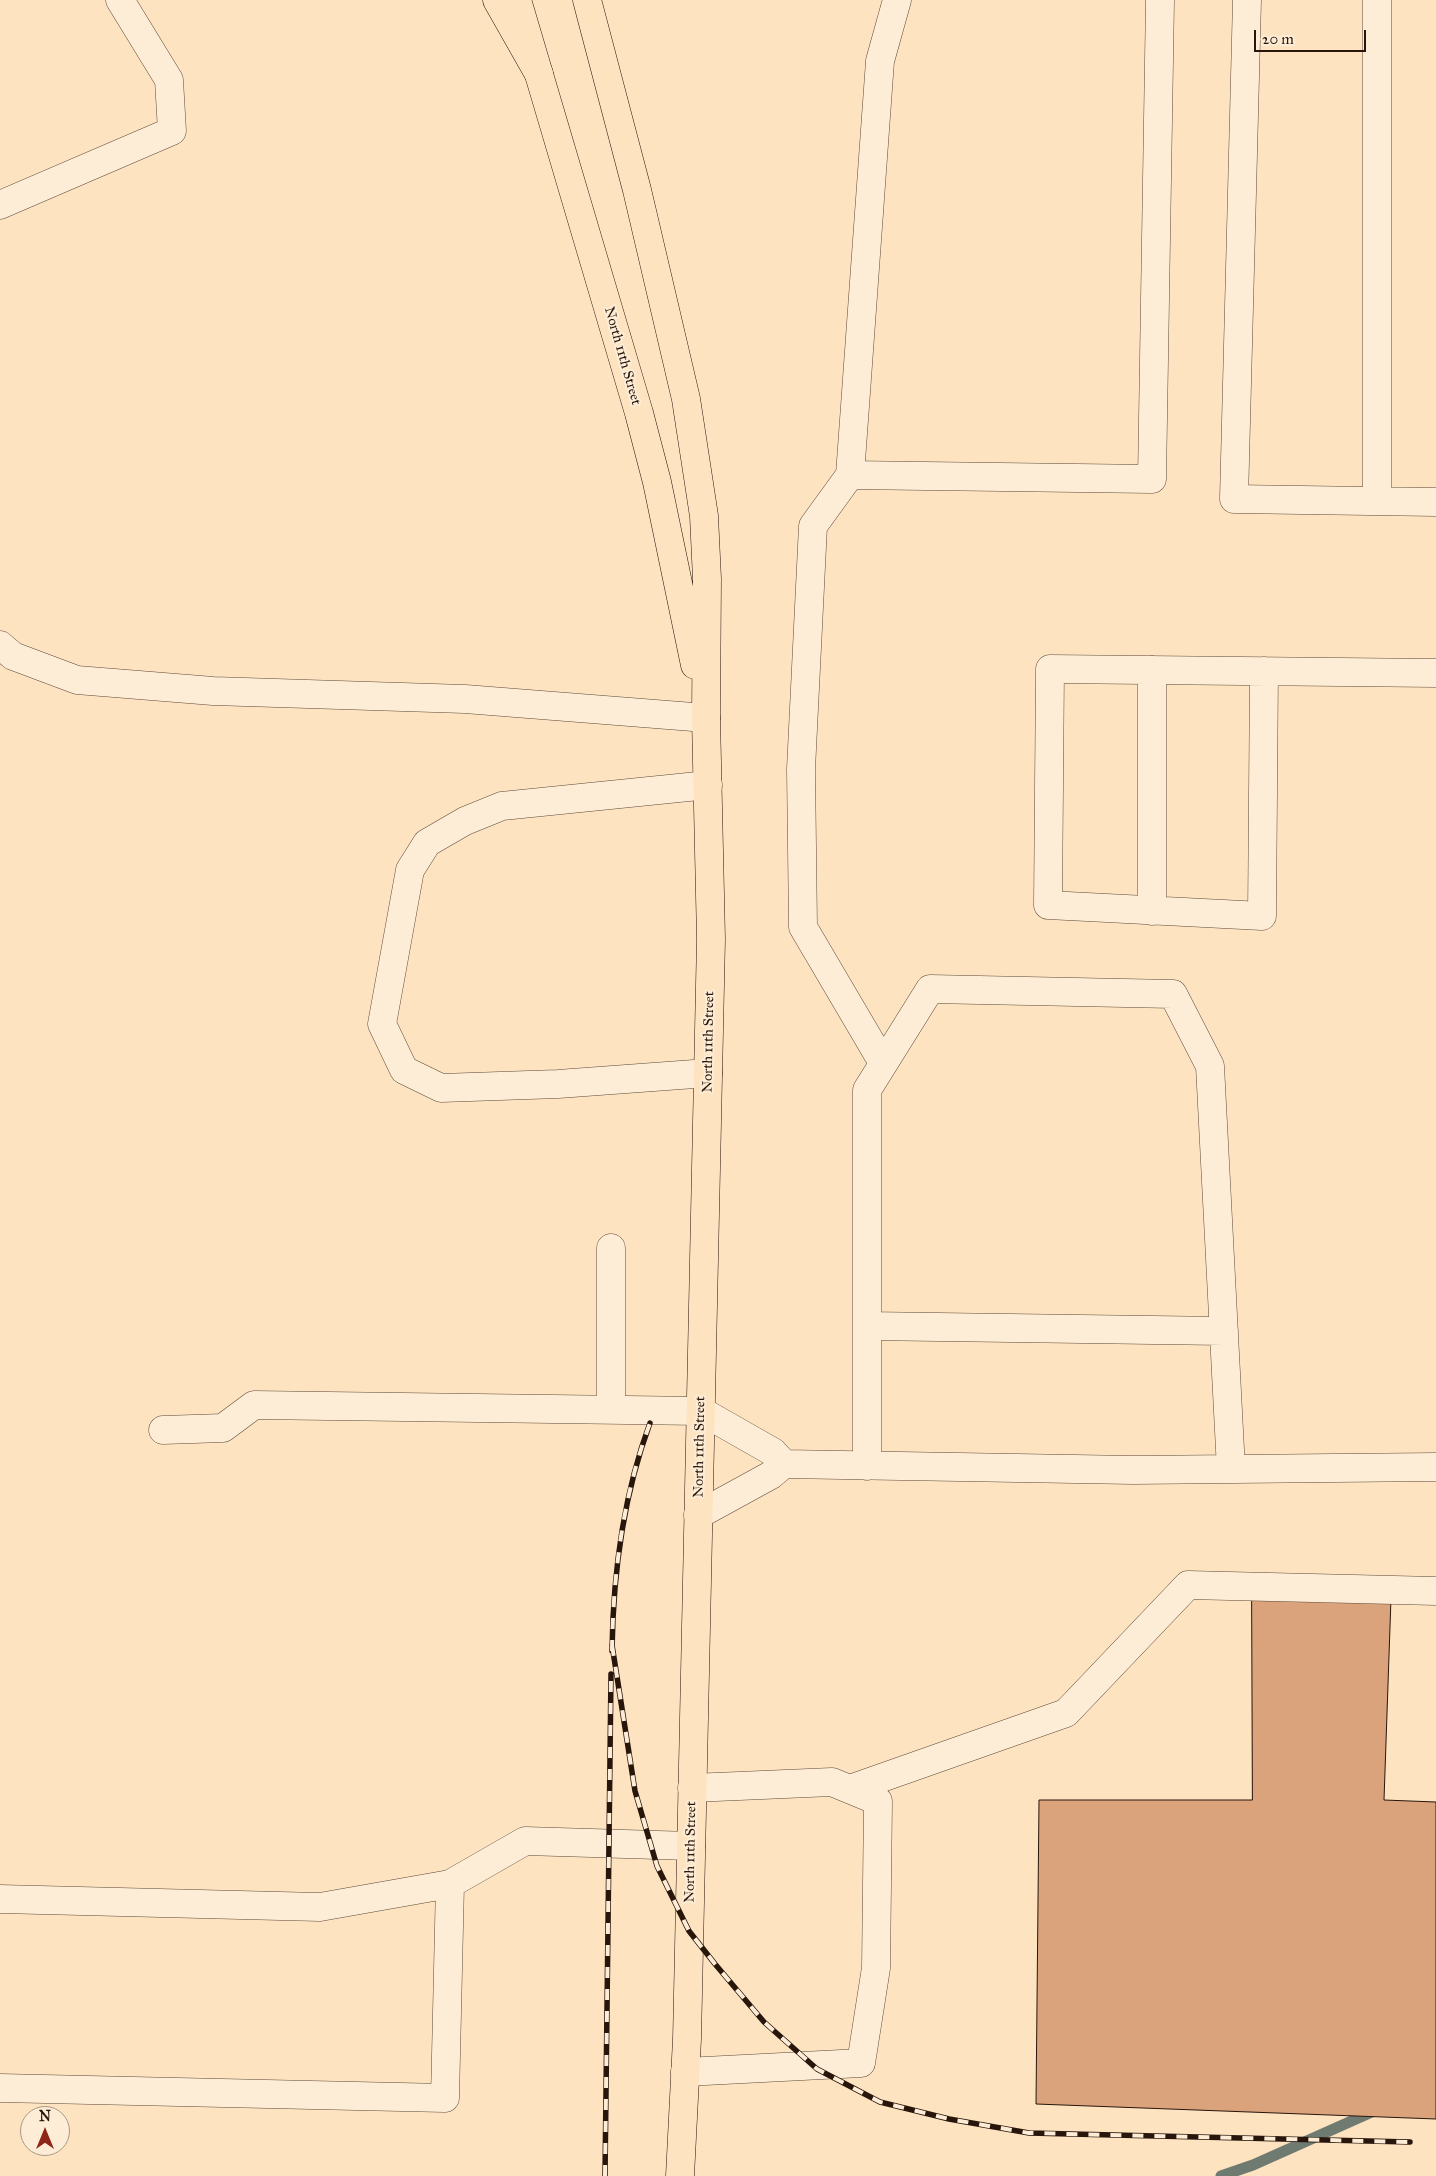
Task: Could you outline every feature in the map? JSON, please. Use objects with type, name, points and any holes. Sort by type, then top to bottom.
[{"type":"main road","points":[[497,0],[539,74]]},
{"type":"main road","name":"North 11th Street","points":[[517,0],[648,448],[706,718]]},
{"type":"main road","name":"North 11th Street","points":[[587,0],[637,190],[686,399],[696,453],[704,516],[707,579],[706,718],[711,938],[691,1846],[685,2072],[680,2176]]},
{"type":"lane","points":[[0,205],[172,131],[169,80],[120,0]]},
{"type":"lane","points":[[884,1064],[803,927],[801,769],[813,526],[850,475],[880,60],[897,0]]},
{"type":"lane","points":[[850,475],[1152,479],[1160,0]]},
{"type":"lane","points":[[1247,0],[1234,499],[1436,502]]},
{"type":"lane","points":[[1377,0],[1377,501]]},
{"type":"lane","points":[[0,645],[13,656],[77,680],[213,691],[465,699],[706,718]]},
{"type":"lane","points":[[1264,671],[1262,916],[1048,905],[1050,670],[1152,670],[1264,671],[1436,673]]},
{"type":"lane","points":[[1152,670],[1152,911]]},
{"type":"lane","points":[[708,785],[502,806],[465,821],[427,843],[410,870],[382,1024],[404,1070],[440,1088],[558,1084],[708,1073]]},
{"type":"lane","points":[[867,1466],[867,1090],[930,989],[1173,994],[1210,1066],[1231,1469]]},
{"type":"lane","points":[[611,1248],[611,1410]]},
{"type":"lane","points":[[867,1326],[1224,1331]]},
{"type":"lane","points":[[163,1430],[223,1428],[254,1405],[700,1411],[773,1452],[784,1464]]},
{"type":"lane","points":[[698,1515],[771,1475],[784,1464],[1133,1470],[1436,1467]]},
{"type":"lane","points":[[850,1789],[1066,1713],[1188,1585],[1436,1591]]},
{"type":"lane","points":[[685,2072],[861,2063],[876,1968],[878,1801],[832,1782],[692,1788]]},
{"type":"lane","points":[[0,1899],[320,1907],[450,1884],[525,1841],[691,1846]]},
{"type":"lane","points":[[0,2088],[445,2098],[450,1884]]},
{"type":"building","points":[[1252,1594],[1391,1598],[1384,1800],[1436,1802],[1436,2119],[1036,2104],[1039,1800],[1252,1800]]},
{"type":"waterway","points":[[1221,2176],[1253,2165],[1374,2111]]},
{"type":"railway","points":[[612,1651],[617,1564],[621,1535],[633,1478],[650,1423]]},
{"type":"railway","points":[[612,1645],[635,1791],[657,1866],[689,1931],[715,1964],[764,2022],[817,2069],[880,2102],[949,2119],[1029,2133],[1410,2142]]},
{"type":"railway","points":[[605,2176],[611,1674]]}]
